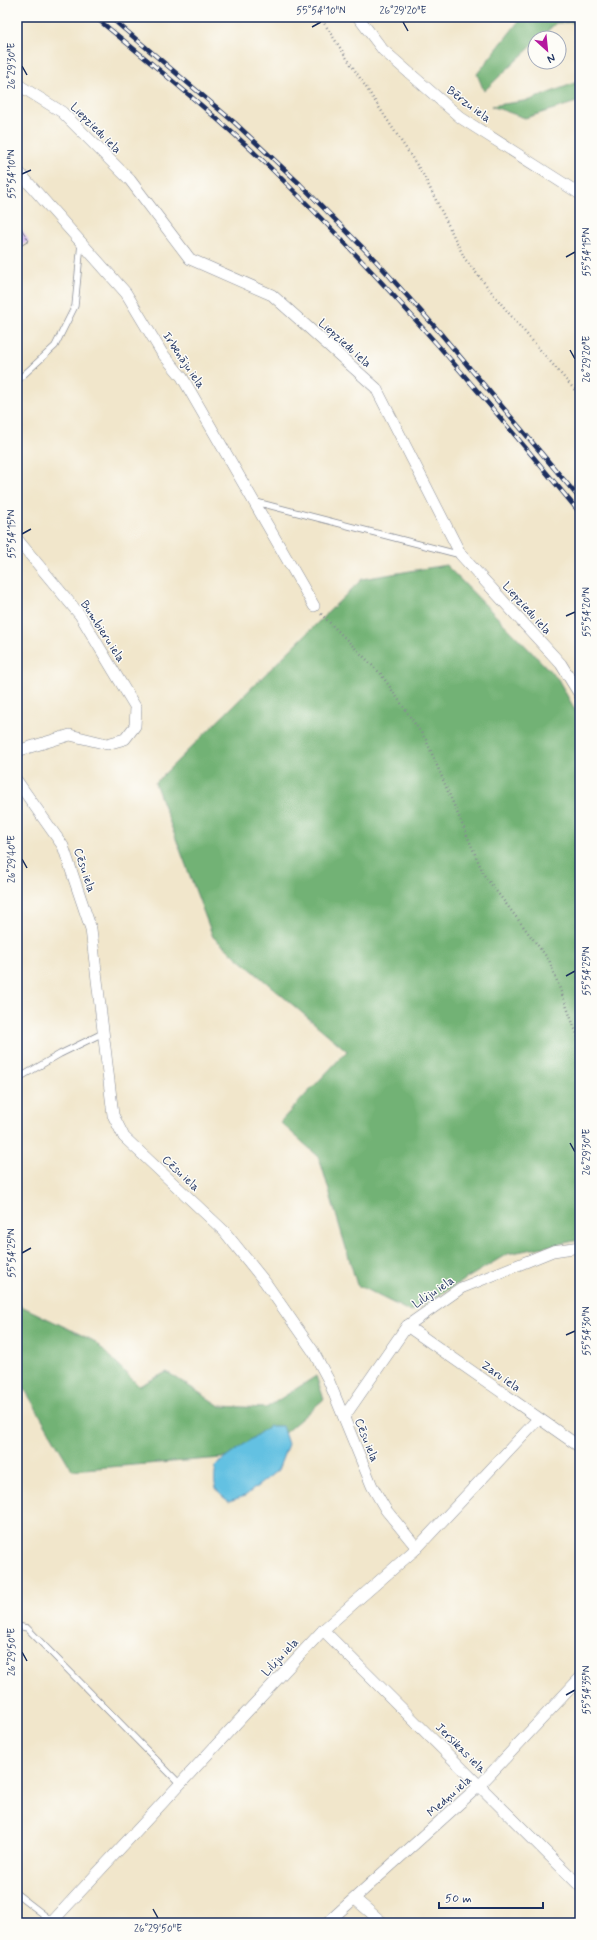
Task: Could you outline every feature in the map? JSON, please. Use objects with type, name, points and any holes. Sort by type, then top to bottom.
[{"type":"street","name":"Bērzu iela","points":[[358,17],[383,50],[461,118],[580,194]]},
{"type":"street","name":"Liepziedu iela","points":[[17,84],[62,112],[130,180],[190,259],[272,295],[376,388],[461,555],[561,664],[580,695]]},
{"type":"street","name":"Irbenāju iela","points":[[17,170],[126,293],[162,353],[182,377],[314,606]]},
{"type":"street","name":"Bumbieru iela","points":[[17,539],[80,615],[136,708],[135,726],[125,739],[106,744],[70,735],[17,751]]},
{"type":"street","name":"Cēsu iela","points":[[17,781],[63,846],[91,929],[113,1115],[124,1137],[224,1232],[265,1282],[313,1351],[328,1379],[372,1486],[386,1510],[417,1548]]},
{"type":"street","name":"Liliju iela","points":[[344,1417],[407,1326],[460,1288],[553,1251],[580,1247]]},
{"type":"street","name":"Zaru iela","points":[[407,1326],[580,1447]]},
{"type":"street","name":"Liliju iela","points":[[52,1922],[323,1630],[417,1548],[538,1419]]},
{"type":"street","name":"Jersikas iela","points":[[323,1630],[580,1886]]},
{"type":"street","name":"Medņu iela","points":[[328,1923],[480,1785],[580,1678]]},
{"type":"street","points":[[355,1899],[383,1923]]},
{"type":"lane","points":[[17,381],[55,346],[75,306],[81,243]]},
{"type":"lane","points":[[254,502],[461,555]]},
{"type":"lane","points":[[17,1079],[60,1054],[103,1033]]},
{"type":"lane","points":[[17,1626],[27,1628],[180,1784]]},
{"type":"lane","points":[[17,1894],[52,1922]]},
{"type":"path","points":[[320,17],[424,176],[465,259],[511,316],[580,396]]},
{"type":"path","points":[[314,606],[381,674],[426,740],[484,874],[548,960],[580,1042]]},
{"type":"green space","points":[[522,17],[580,17],[580,22],[556,23],[549,30],[527,30],[527,51],[484,91],[477,74]]},
{"type":"green space","points":[[580,81],[580,101],[525,118],[491,106],[530,100]]},
{"type":"green space","points":[[446,565],[558,679],[580,719],[580,1240],[507,1254],[411,1312],[357,1285],[319,1157],[280,1122],[347,1051],[213,937],[155,783],[362,579]]},
{"type":"green space","points":[[17,1304],[94,1341],[139,1386],[167,1372],[220,1406],[266,1408],[316,1376],[324,1399],[259,1455],[72,1470],[17,1376]]},
{"type":"water","points":[[269,1426],[282,1426],[288,1444],[278,1470],[245,1496],[229,1501],[220,1494],[215,1486],[216,1465]]},
{"type":"building","points":[[17,222],[29,241],[17,248]]},
{"type":"railway","points":[[95,17],[243,142],[329,226],[439,347],[580,513]]},
{"type":"railway","points":[[110,17],[235,123],[300,184],[376,261],[436,328],[580,499]]}]
